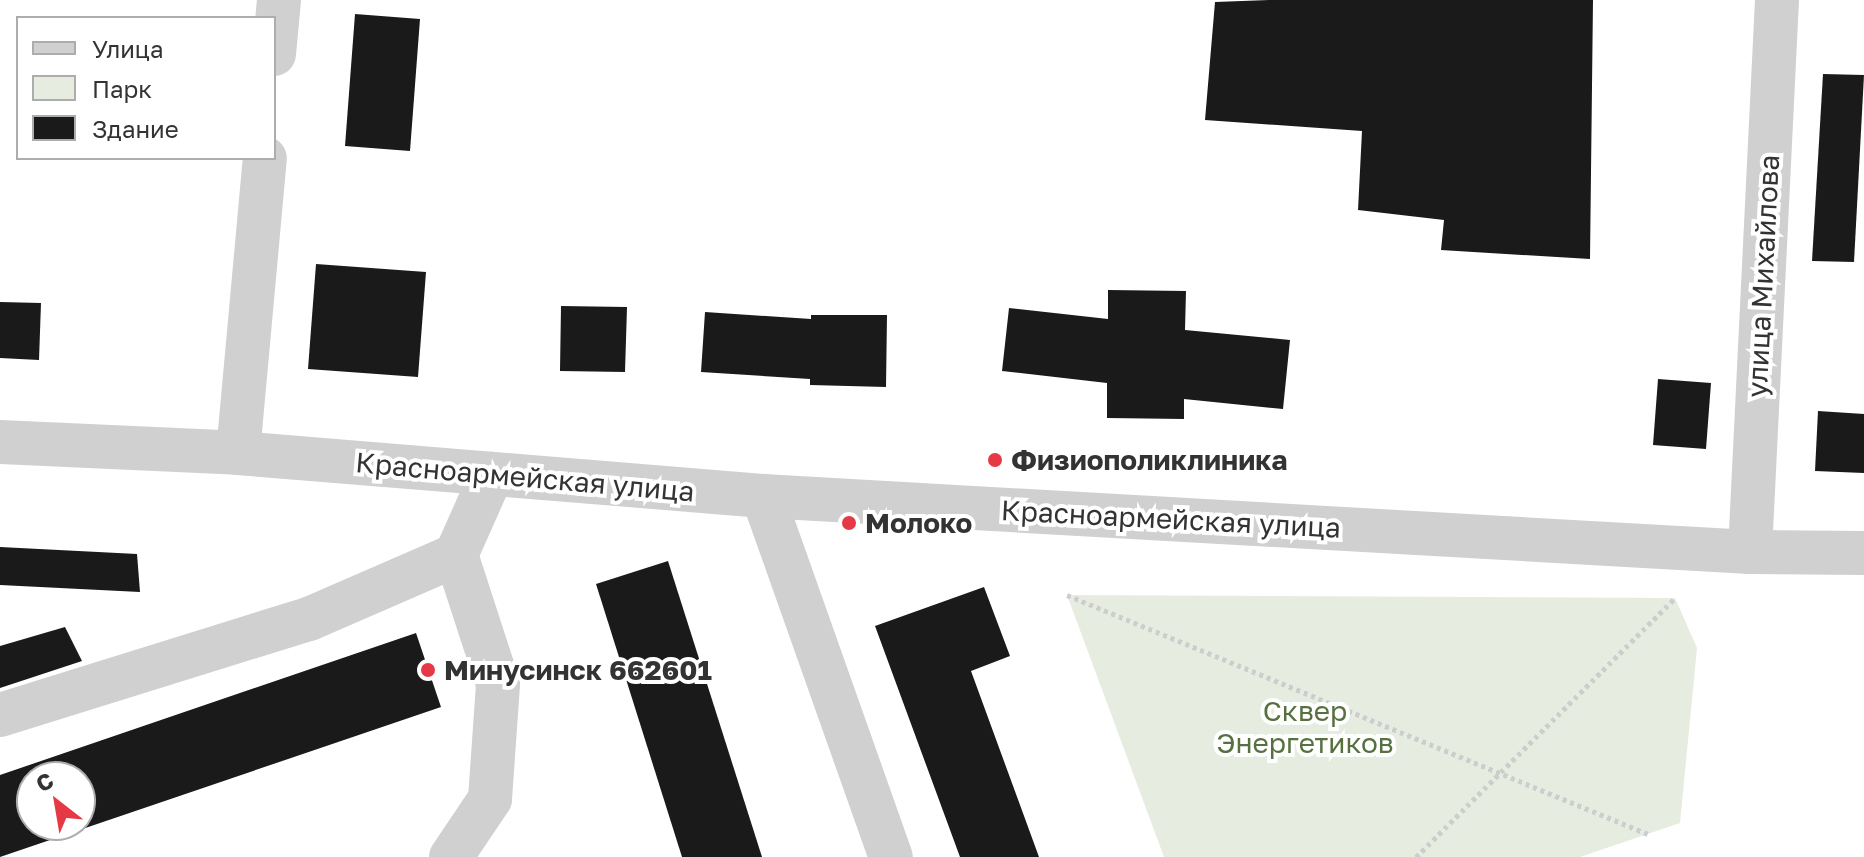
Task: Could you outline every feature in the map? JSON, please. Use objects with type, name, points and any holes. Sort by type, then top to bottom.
[{"type":"street","points":[[276,32],[279,0]]},
{"type":"street","name":"улица Михайлова","points":[[1750,552],[1777,0]]},
{"type":"street","points":[[238,453],[265,160]]},
{"type":"street","name":"Красноармейская улица","points":[[0,442],[238,453],[763,496],[1750,552],[1864,553]]},
{"type":"street","points":[[451,857],[490,799],[498,684],[456,555],[492,474]]},
{"type":"street","points":[[763,496],[891,857]]},
{"type":"street","points":[[0,715],[309,619],[456,555]]},
{"type":"path","points":[[1067,595],[1648,834]]},
{"type":"path","points":[[1416,857],[1675,598]]},
{"type":"green space","name":"Сквер Энергетиков","points":[[1067,595],[1675,598],[1697,648],[1680,823],[1580,857],[1164,857]]},
{"type":"building","points":[[1593,0],[1590,259],[1441,250],[1444,220],[1358,210],[1362,131],[1205,120],[1215,2]]},
{"type":"building","points":[[355,14],[420,19],[410,151],[345,146]]},
{"type":"building","points":[[1823,74],[1864,75],[1854,262],[1812,261]]},
{"type":"building","points":[[316,264],[426,272],[418,377],[308,369]]},
{"type":"building","points":[[1108,290],[1186,291],[1185,330],[1290,340],[1283,409],[1184,399],[1184,419],[1107,418],[1107,383],[1002,371],[1009,308],[1108,319]]},
{"type":"building","points":[[0,302],[41,303],[39,360],[0,358]]},
{"type":"building","points":[[561,306],[627,307],[625,372],[560,371]]},
{"type":"building","points":[[705,312],[811,319],[811,315],[887,315],[886,387],[810,385],[810,379],[701,372]]},
{"type":"building","points":[[1658,379],[1711,383],[1706,449],[1653,445]]},
{"type":"building","points":[[1818,411],[1864,414],[1864,473],[1815,471]]},
{"type":"building","points":[[0,547],[137,554],[140,592],[0,585]]},
{"type":"building","points":[[668,561],[762,857],[682,857],[596,584]]},
{"type":"building","points":[[984,587],[1010,656],[971,671],[1039,857],[960,857],[875,626]]},
{"type":"building","points":[[65,627],[82,661],[0,688],[0,646]]},
{"type":"building","points":[[416,633],[441,707],[96,824],[96,761],[41,761]]},
{"type":"building","points":[[16,770],[16,841],[47,841],[0,857],[0,775]]},
{"type":"place","name":"Физиополиклиника","points":[[995,460]]},
{"type":"place","name":"Молоко","points":[[849,523]]},
{"type":"place","name":"Минусинск 662601","points":[[428,670]]}]
